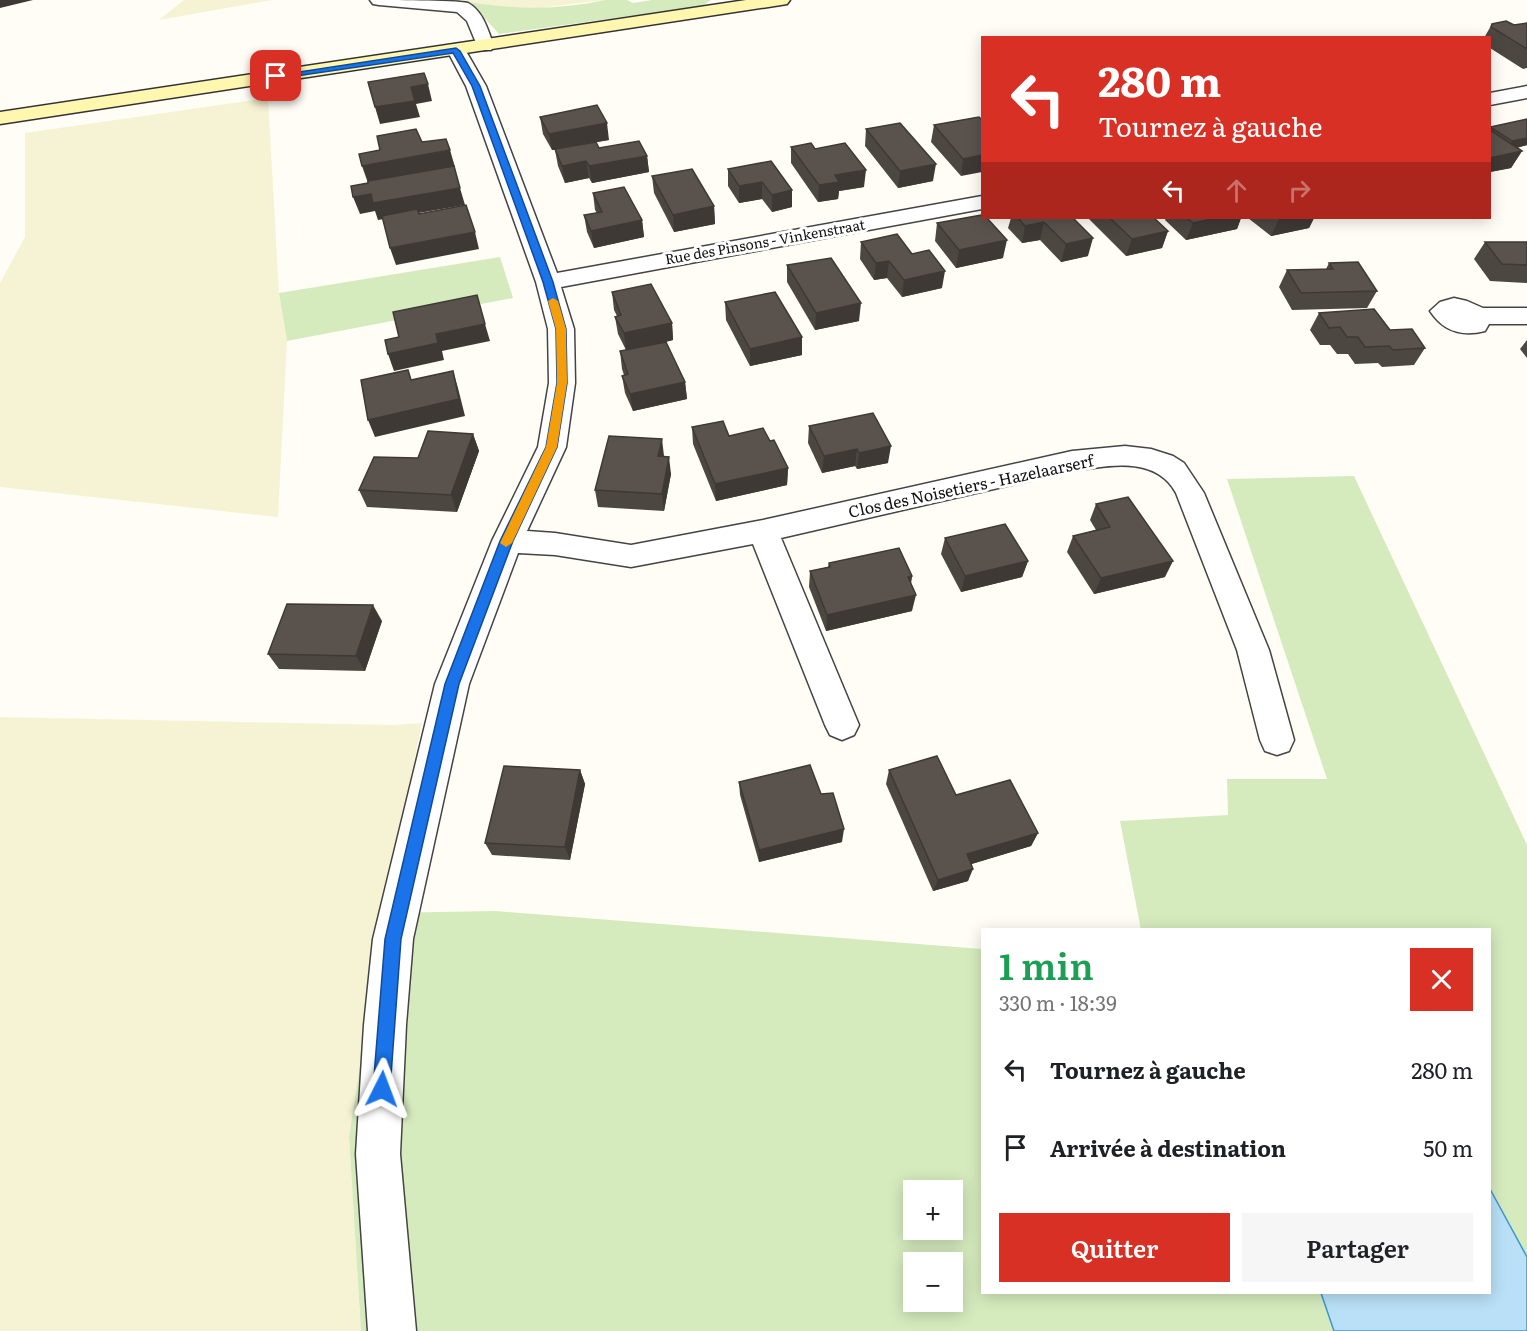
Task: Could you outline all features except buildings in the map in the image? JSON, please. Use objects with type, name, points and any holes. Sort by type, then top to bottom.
[{"type":"main road","points":[[0,118],[782,0]]},
{"type":"street","points":[[379,0],[462,7],[475,19],[485,46]]},
{"type":"street","points":[[715,10],[737,0]]},
{"type":"street","points":[[392,1331],[378,1154],[385,1025],[393,939],[452,684],[507,541],[552,447],[562,383],[561,329],[548,282],[476,86],[456,51]]},
{"type":"street","points":[[1491,99],[1527,92]]},
{"type":"street","name":"Rue des Pinsons - Vinkenstraat","points":[[548,282],[981,202]]},
{"type":"street","points":[[1479,316],[1527,316]]},
{"type":"street","name":"Clos des Noisetiers - Hazelaarserf","points":[[507,541],[555,544],[631,556],[763,531],[1072,461],[1117,456],[1155,458],[1176,471],[1190,494],[1253,650],[1277,740]]},
{"type":"street","points":[[763,531],[842,725]]},
{"type":"shaded area","points":[[184,0],[272,0],[159,20]]},
{"type":"shaded area","points":[[434,0],[605,0],[539,8],[504,8],[470,2]]},
{"type":"shaded area","points":[[268,98],[279,293],[287,341],[278,517],[0,487],[0,283],[25,237],[25,133]]},
{"type":"shaded area","points":[[0,717],[393,725],[422,723],[383,913],[349,1137],[361,1331],[0,1331]]},
{"type":"green space","points":[[605,0],[627,0],[633,3],[652,0],[711,0],[702,6],[499,34],[470,2],[538,8],[571,6]]},
{"type":"green space","points":[[500,257],[513,298],[287,341],[279,293]]},
{"type":"green space","points":[[1354,476],[1527,845],[1527,1331],[361,1331],[349,1137],[383,913],[495,911],[981,949],[981,1294],[1491,1294],[1491,928],[1141,928],[1120,821],[1228,815],[1227,779],[1327,779],[1227,479]]},
{"type":"water","points":[[1491,1191],[1527,1257],[1527,1331],[1334,1331],[1321,1294],[1491,1294]]},
{"type":"slow traffic","points":[[506,543],[552,447],[562,383],[561,329],[553,301]]},
{"type":"route","points":[[276,76],[456,51],[476,86],[548,282],[561,329],[562,383],[552,447],[507,541],[452,684],[393,939],[382,1089]]}]
